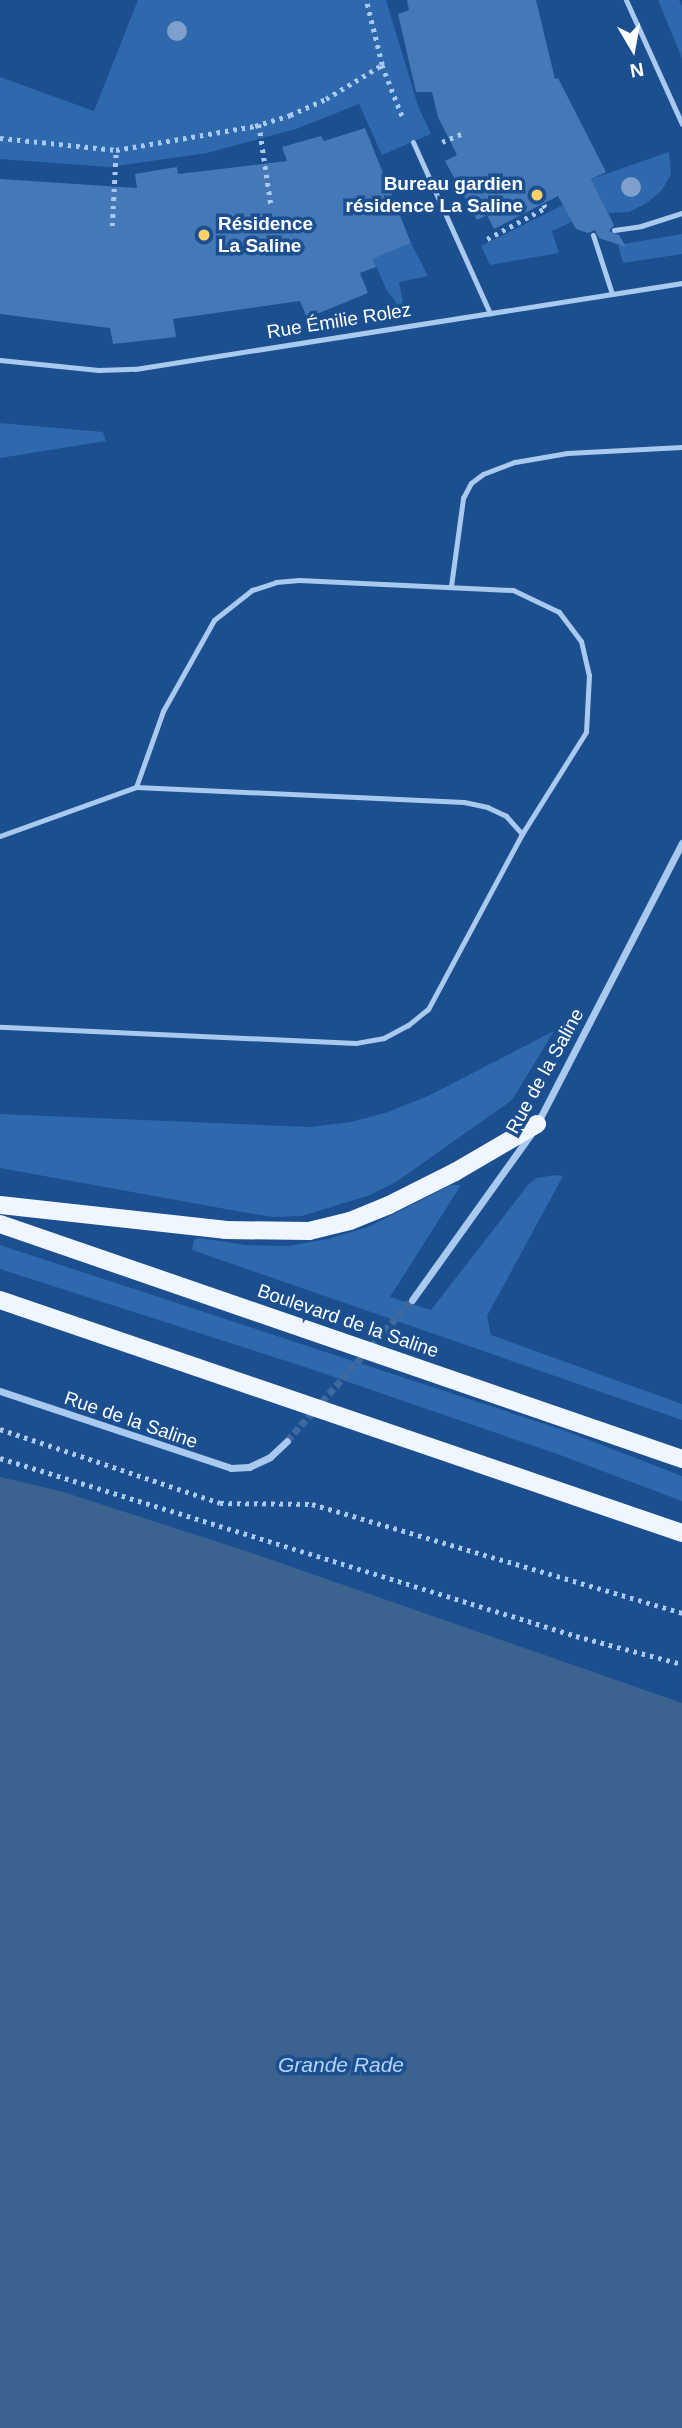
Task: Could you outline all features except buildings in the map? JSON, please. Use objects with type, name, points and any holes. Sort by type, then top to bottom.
[{"type":"main road","points":[[0,1205],[225,1230],[309,1231],[350,1221],[389,1205],[455,1172],[537,1124]]},
{"type":"main road","name":"Boulevard de la Saline","points":[[0,1224],[682,1459]]},
{"type":"main road","points":[[0,1300],[682,1533]]},
{"type":"street","name":"Rue de la Saline","points":[[412,1300],[537,1124],[682,843]]},
{"type":"street","name":"Rue de la Saline","points":[[0,1391],[231,1468],[249,1467],[270,1457],[287,1441]]},
{"type":"lane","points":[[626,0],[682,124]]},
{"type":"lane","points":[[413,142],[490,313]]},
{"type":"lane","points":[[614,230],[641,226],[682,213]]},
{"type":"lane","points":[[593,235],[612,294]]},
{"type":"lane","name":"Rue Émilie Rolez","points":[[0,360],[86,369],[135,369],[682,283]]},
{"type":"lane","points":[[452,586],[463,498],[471,483],[484,474],[515,463],[567,453],[682,447]]},
{"type":"lane","points":[[0,1027],[356,1043],[384,1038],[408,1026],[428,1009],[522,834],[586,732],[589,693],[585,655],[574,628],[559,612],[536,598],[513,590],[299,580],[276,582],[252,590],[214,620],[163,711],[136,787]]},
{"type":"lane","points":[[0,836],[136,787],[464,802],[487,807],[506,816],[522,834]]},
{"type":"path","points":[[366,0],[382,65],[413,142]]},
{"type":"path","points":[[0,138],[116,150],[259,124],[290,115],[326,99],[382,65]]},
{"type":"path","points":[[259,124],[271,204]]},
{"type":"path","points":[[112,226],[116,150]]},
{"type":"path","points":[[461,252],[545,208],[543,204]]},
{"type":"path","points":[[0,1429],[220,1503],[312,1504],[682,1614]]},
{"type":"path","points":[[0,1458],[576,1636],[682,1664]]},
{"type":"shaded area","points":[[138,0],[386,0],[418,106],[431,134],[382,155],[359,104],[296,129],[207,153],[109,167],[0,159],[0,77],[94,111]]},
{"type":"shaded area","points":[[658,0],[679,0],[682,6],[682,58]]},
{"type":"shaded area","points":[[669,152],[671,174],[662,190],[647,203],[629,212],[608,213],[591,179]]},
{"type":"shaded area","points":[[563,205],[572,222],[552,231],[559,253],[490,265],[481,246]]},
{"type":"shaded area","points":[[682,234],[682,254],[623,263],[618,245]]},
{"type":"shaded area","points":[[411,243],[428,276],[399,282],[405,314],[387,291],[373,259]]},
{"type":"shaded area","points":[[0,423],[103,432],[106,441],[0,458]]},
{"type":"shaded area","points":[[554,1031],[512,1100],[396,1182],[370,1195],[302,1216],[274,1217],[242,1212],[0,1168],[0,1114],[310,1127],[351,1122],[385,1113],[428,1096]]},
{"type":"shaded area","points":[[563,1176],[487,1316],[491,1335],[682,1404],[682,1420],[192,1250],[194,1240],[199,1238],[246,1245],[288,1246],[328,1239],[368,1227],[451,1185],[461,1185],[390,1297],[431,1310],[528,1185],[536,1178]]},
{"type":"shaded area","points":[[0,1245],[563,1430],[682,1476],[682,1501],[560,1455],[308,1368],[0,1269]]},
{"type":"water","name":"Grande Rade","points":[[0,1477],[60,1491],[252,1553],[682,1703],[682,2428],[0,2428]]},
{"type":"tunnel","points":[[287,1441],[412,1300]]},
{"type":"place","name":"Bureau gardien résidence La Saline","points":[[537,195]]},
{"type":"place","name":"Résidence La Saline","points":[[204,235]]}]
